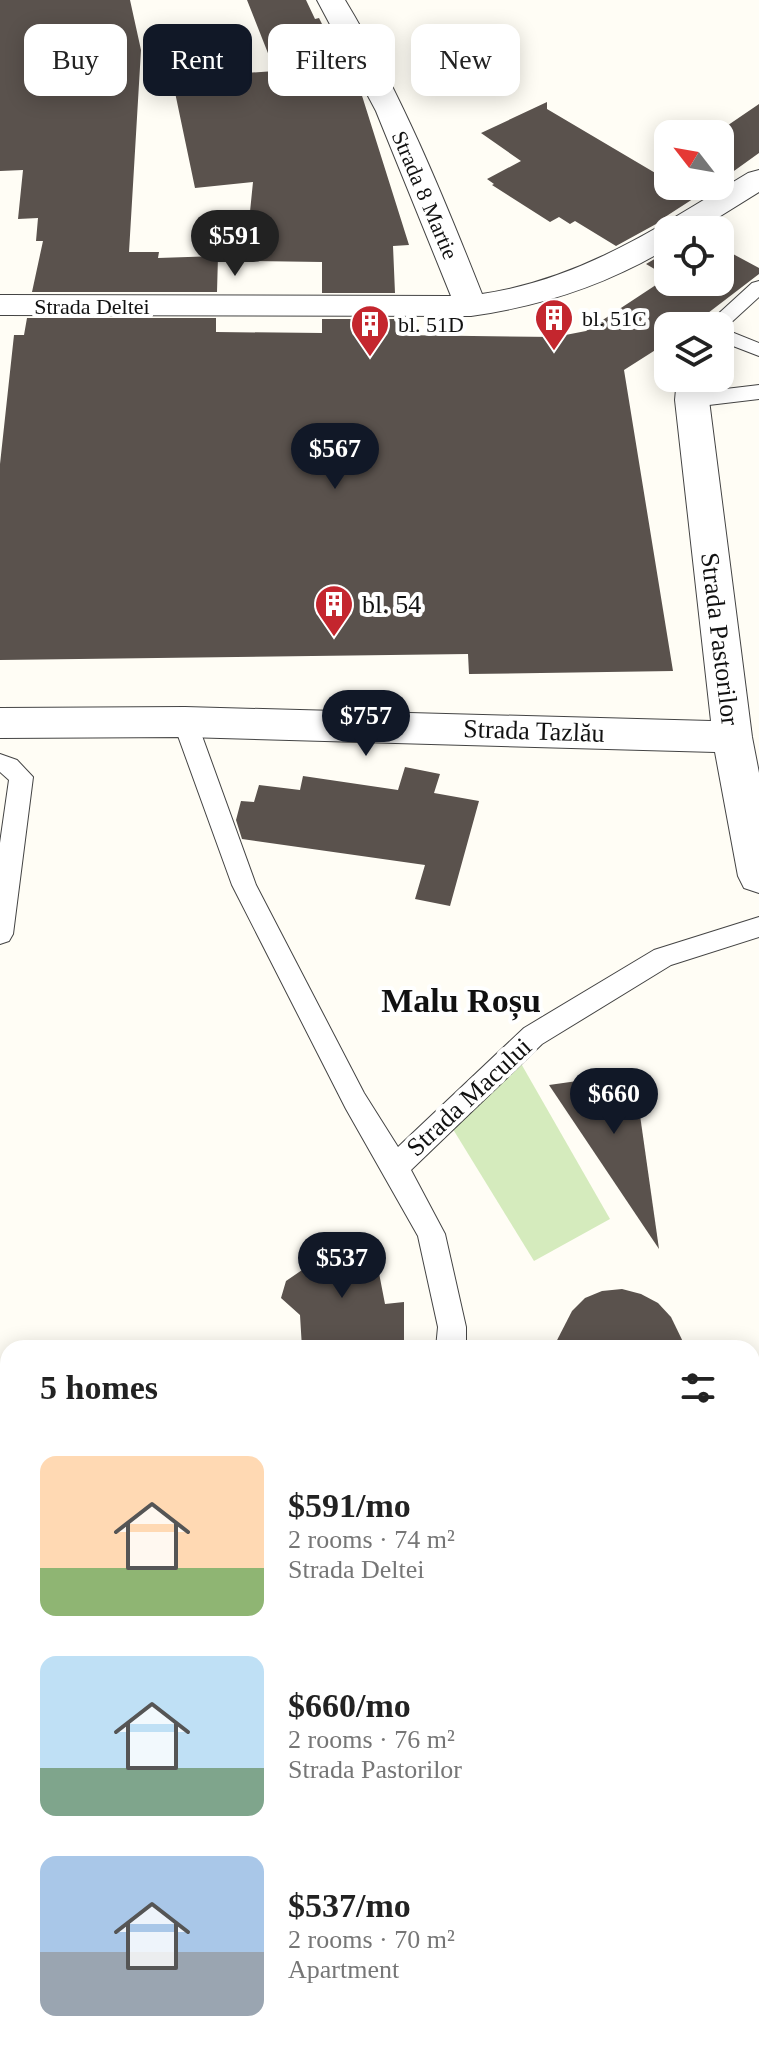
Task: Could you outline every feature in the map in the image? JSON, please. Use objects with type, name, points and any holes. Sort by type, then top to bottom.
[{"type":"street","name":"Strada 8 Martie","points":[[341,2],[414,163],[471,306]]},
{"type":"street","points":[[699,216],[759,179]]},
{"type":"street","name":"Strada Deltei","points":[[0,305],[471,306],[516,300],[564,288],[612,268],[654,243]]},
{"type":"street","name":"Strada Pastorilor","points":[[693,392],[759,876]]},
{"type":"street","name":"Strada Tazlău","points":[[0,723],[185,722],[743,753]]},
{"type":"lane","points":[[731,312],[759,287]]},
{"type":"lane","points":[[734,340],[759,350]]},
{"type":"lane","name":"Strada Pastorilor","points":[[734,391],[759,392]]},
{"type":"lane","points":[[185,722],[244,885],[355,1101],[395,1167]]},
{"type":"lane","points":[[0,763],[9,766],[21,777],[0,934]]},
{"type":"lane","name":"Strada Macului","points":[[451,1340],[452,1327],[431,1234],[395,1167],[533,1036],[663,957],[759,927]]},
{"type":"green space","points":[[519,1060],[610,1219],[534,1261],[451,1126]]},
{"type":"building","points":[[0,0],[130,0],[141,50],[129,252],[159,252],[158,258],[218,256],[217,292],[32,292],[43,241],[36,241],[38,218],[18,219],[23,170],[0,171]]},
{"type":"building","points":[[247,0],[306,0],[315,19],[319,18],[322,24],[268,24],[268,53]]},
{"type":"building","points":[[268,71],[268,96],[362,96],[409,245],[393,246],[395,293],[322,293],[322,262],[245,261],[253,182],[195,188],[176,96],[252,96],[252,73]]},
{"type":"building","points":[[547,102],[547,109],[654,172],[654,200],[691,200],[667,216],[654,216],[654,225],[616,246],[575,221],[570,224],[559,217],[550,222],[492,185],[487,179],[521,161],[481,133]]},
{"type":"building","points":[[759,104],[759,153],[734,171],[734,121]]},
{"type":"building","points":[[734,255],[759,268],[759,274],[734,293]]},
{"type":"building","points":[[654,286],[654,296],[730,296],[709,312],[654,312],[654,351],[624,370],[673,671],[469,674],[468,654],[0,660],[0,464],[14,335],[24,335],[27,318],[216,318],[216,332],[322,333],[322,319],[396,319],[397,335],[555,337],[586,331]]},
{"type":"building","points":[[405,767],[440,774],[434,793],[479,801],[450,906],[415,899],[425,865],[242,839],[236,820],[241,801],[254,802],[259,785],[300,790],[303,776],[398,790]]},
{"type":"building","points":[[634,1073],[659,1249],[549,1085]]},
{"type":"building","points":[[330,1233],[348,1242],[360,1252],[362,1263],[379,1273],[385,1304],[404,1302],[404,1340],[302,1340],[300,1315],[281,1298],[286,1281],[305,1268],[305,1252],[313,1238]]},
{"type":"building","points":[[622,1289],[658,1303],[671,1317],[682,1340],[557,1340],[572,1311],[585,1298],[602,1291]]},
{"type":"place","name":"bl. 51C","points":[[554,352]]},
{"type":"place","name":"bl. 51D","points":[[370,358]]},
{"type":"place","name":"bl. 54","points":[[334,638]]},
{"type":"district","name":"Malu Roșu","points":[[461,1000]]}]
